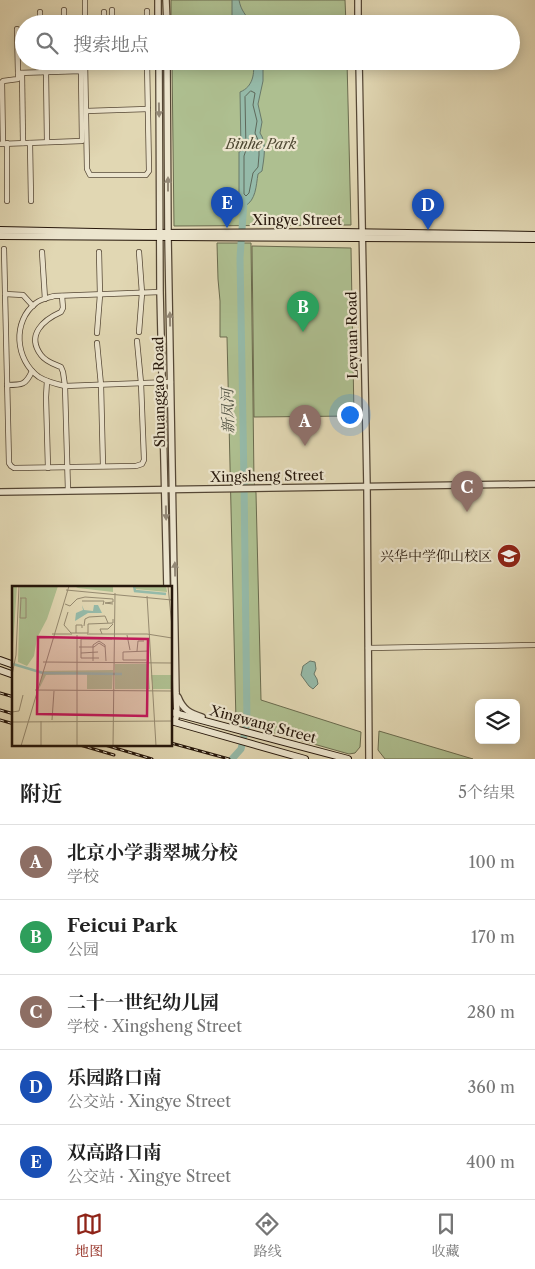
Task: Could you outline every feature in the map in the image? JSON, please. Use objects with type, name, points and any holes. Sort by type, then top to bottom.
[{"type":"main road","name":"Xingye Street","points":[[0,230],[161,235]]},
{"type":"main road","name":"Xingye Street","points":[[0,236],[535,234]]},
{"type":"main road","name":"Xingye Street","points":[[362,235],[535,239]]},
{"type":"main road","name":"Xingwang Street","points":[[174,713],[348,759]]},
{"type":"main road","points":[[186,725],[185,720],[189,717]]},
{"type":"main road","name":"Xingwang Street","points":[[173,722],[305,759]]},
{"type":"street","points":[[85,0],[85,15]]},
{"type":"street","points":[[158,0],[158,15]]},
{"type":"street","points":[[166,0],[167,15]]},
{"type":"street","points":[[358,0],[358,15]]},
{"type":"street","points":[[64,10],[64,15]]},
{"type":"street","points":[[112,10],[112,15]]},
{"type":"street","points":[[146,11],[146,15]]},
{"type":"street","points":[[20,70],[23,143]]},
{"type":"street","points":[[86,70],[86,169],[90,175],[146,175],[149,171],[147,70]]},
{"type":"street","name":"Shuanggao Road","points":[[158,70],[160,292],[168,586]]},
{"type":"street","name":"Shuanggao Road","points":[[167,70],[176,693],[173,722]]},
{"type":"street","name":"Leyuan Road","points":[[359,70],[370,759]]},
{"type":"street","points":[[3,144],[82,141],[81,71],[20,73]]},
{"type":"street","points":[[43,72],[47,142]]},
{"type":"street","points":[[7,201],[1,84],[3,81],[18,79],[20,73]]},
{"type":"street","points":[[86,110],[148,109]]},
{"type":"street","points":[[30,143],[31,201]]},
{"type":"street","points":[[168,204],[175,203]]},
{"type":"street","points":[[4,249],[9,463],[11,466],[14,468],[48,468],[136,466],[142,464],[144,460],[141,383],[137,341]]},
{"type":"street","points":[[42,252],[45,299]]},
{"type":"street","points":[[97,333],[100,294],[98,252]]},
{"type":"street","points":[[139,332],[142,293],[140,252]]},
{"type":"street","points":[[160,292],[54,296],[45,299],[33,306],[22,322],[19,340],[21,352],[32,371],[40,378],[65,386],[171,382]]},
{"type":"street","points":[[5,294],[23,296],[33,306]]},
{"type":"street","points":[[62,296],[61,312],[44,321],[38,328],[35,338],[41,356],[61,368],[63,372],[68,491]]},
{"type":"street","points":[[97,343],[101,385],[103,466]]},
{"type":"street","points":[[7,385],[23,384],[28,380],[32,371]]},
{"type":"street","points":[[47,381],[48,468]]},
{"type":"street","name":"Xingsheng Street","points":[[0,492],[535,484]]},
{"type":"street","points":[[368,648],[535,645]]},
{"type":"street","points":[[176,693],[180,704],[186,711],[222,726]]},
{"type":"green space","points":[[171,0],[345,0],[346,15],[171,15]]},
{"type":"green space","name":"Binhe Park","points":[[172,70],[347,70],[351,225],[174,226]]},
{"type":"green space","points":[[217,243],[251,243],[254,481],[256,493],[261,700],[361,732],[360,747],[355,753],[349,754],[236,722],[227,337],[220,337]]},
{"type":"green space","points":[[252,246],[351,248],[354,416],[254,417]]},
{"type":"green space","points":[[379,731],[473,759],[385,759],[378,750]]},
{"type":"water","points":[[232,0],[239,0],[246,15],[232,15]]},
{"type":"water","points":[[254,70],[263,70],[263,81],[258,104],[262,122],[260,133],[264,141],[264,156],[262,171],[258,174],[253,196],[245,206],[245,210],[239,210],[240,92],[248,87]]},
{"type":"water","points":[[310,661],[315,662],[316,669],[314,674],[318,684],[313,689],[301,675],[303,666]]},
{"type":"waterway","name":"新凤河","points":[[232,759],[241,749],[247,723],[240,258],[244,201]]},
{"type":"railway","points":[[0,693],[12,696]]},
{"type":"railway","points":[[0,710],[12,713]]},
{"type":"railway","points":[[0,720],[12,723]]},
{"type":"railway","points":[[172,743],[229,759]]},
{"type":"railway","points":[[83,746],[114,755]]},
{"type":"railway","points":[[108,746],[152,759]]},
{"type":"place","name":"双高路口南","points":[[227,228]]},
{"type":"place","name":"乐园路口南","points":[[428,230]]},
{"type":"place","name":"Feicui Park","points":[[303,332]]},
{"type":"place","name":"北京小学翡翠城分校","points":[[305,446]]},
{"type":"place","name":"二十一世纪幼儿园","points":[[467,512]]},
{"type":"place","name":"兴华中学仰山校区","points":[[509,556]]}]
